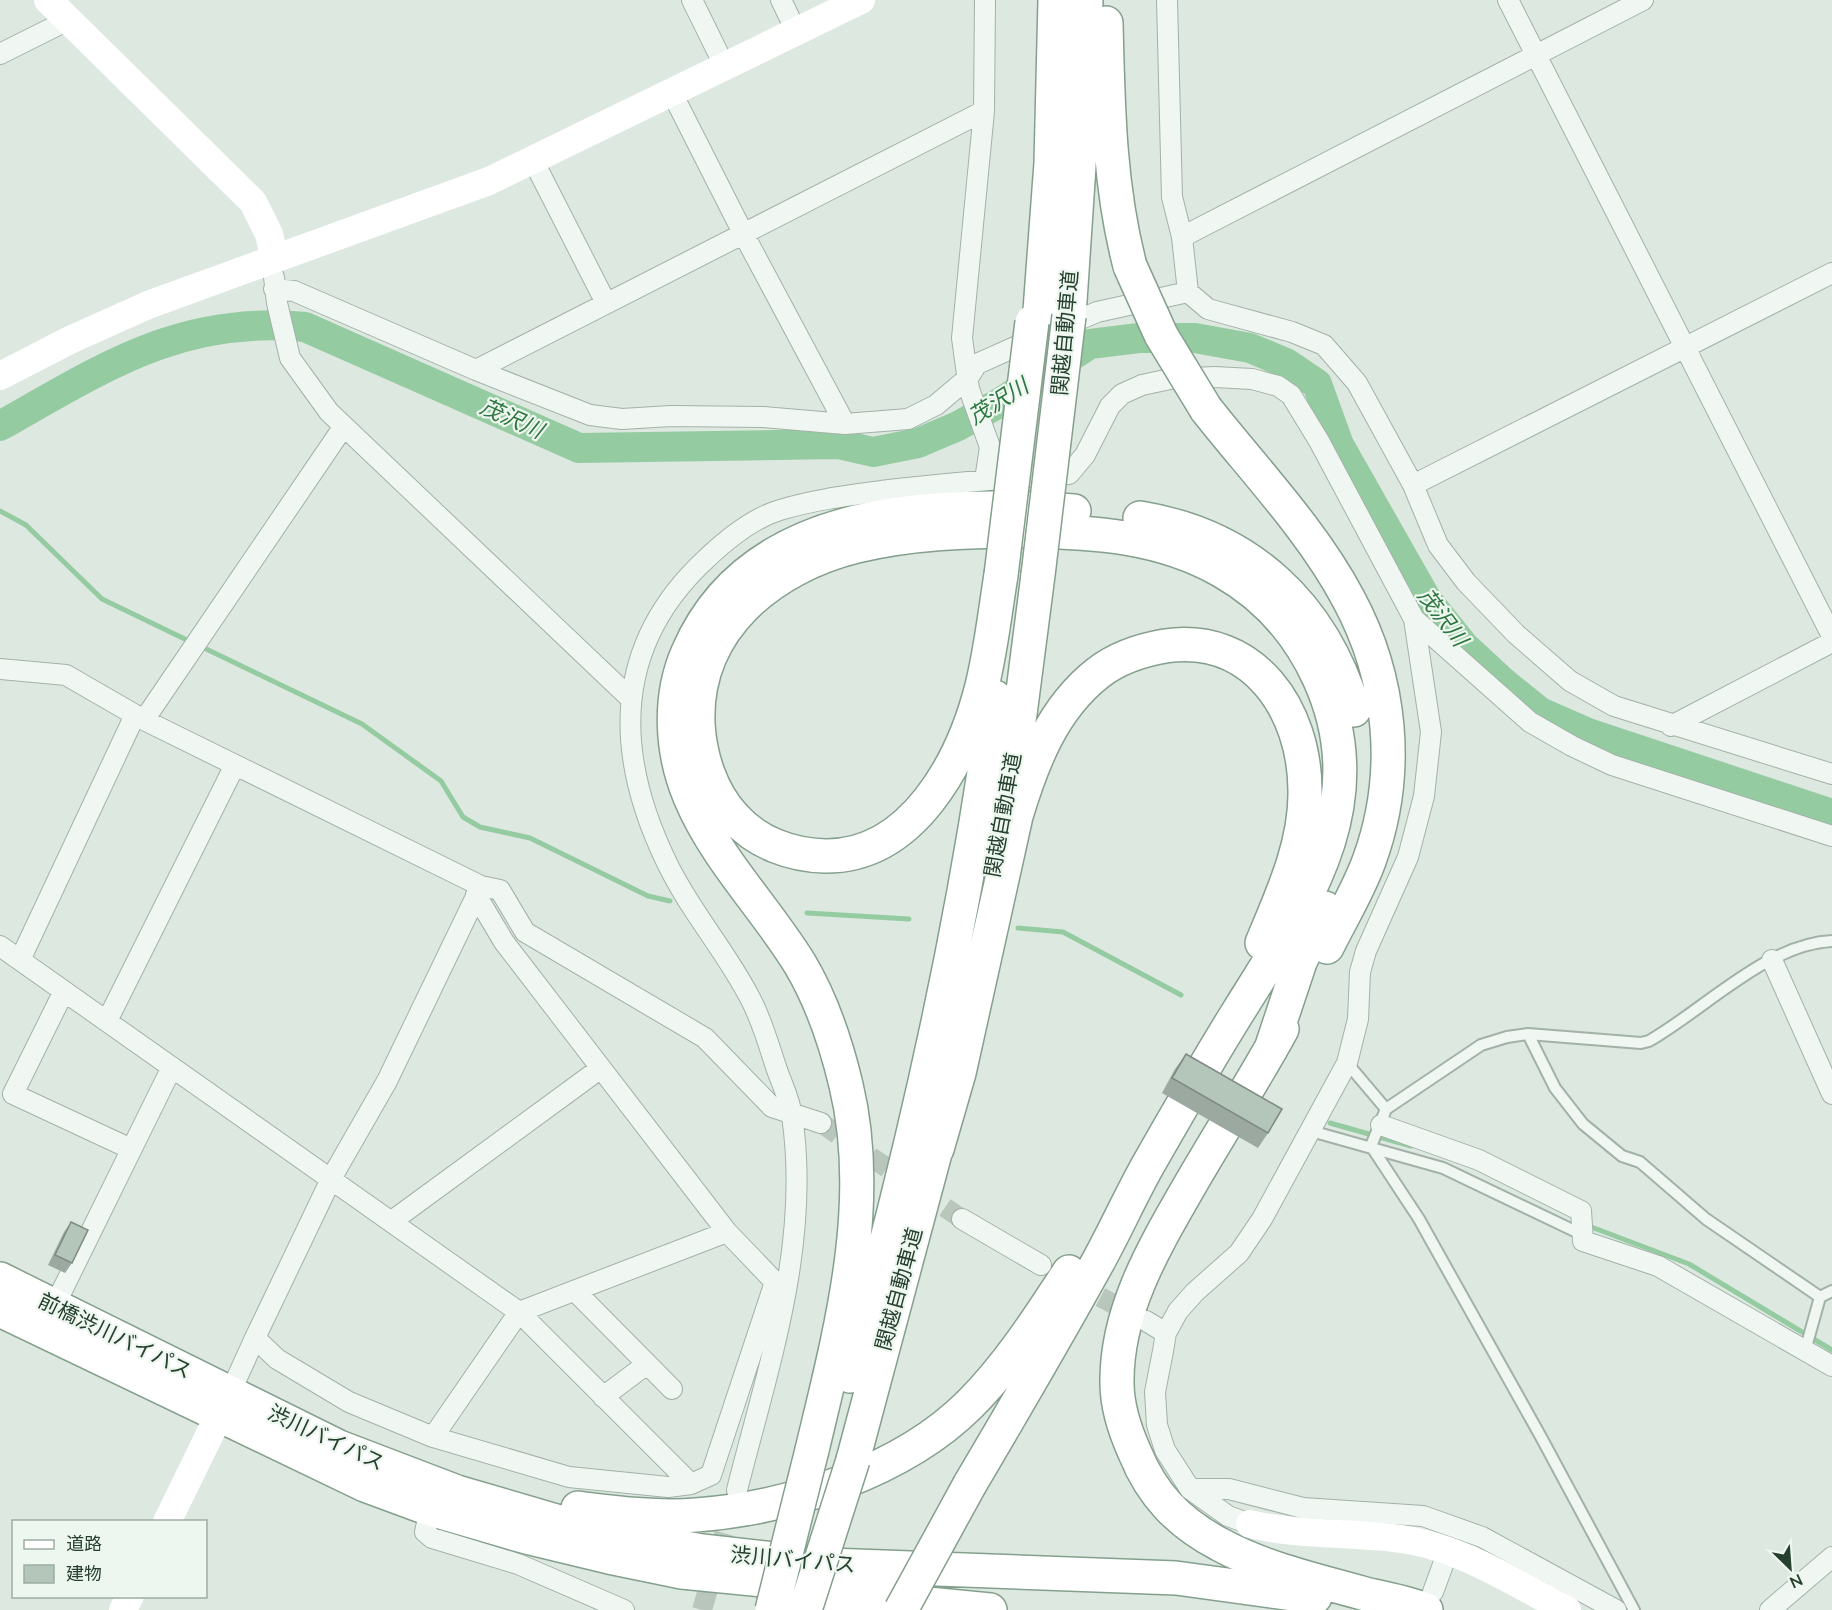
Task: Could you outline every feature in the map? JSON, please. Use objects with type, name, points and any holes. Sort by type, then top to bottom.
[{"type":"highway","name":"関越自動車道","points":[[806,1610],[831,1454],[891,1232],[942,1004],[1017,575],[1046,321],[1054,0]]},
{"type":"highway","name":"関越自動車道","points":[[1046,321],[1079,166],[1086,0]]},
{"type":"highway","points":[[1105,0],[1112,179],[1119,223],[1130,266],[1161,335],[1206,409],[1284,506],[1348,597],[1366,636],[1386,710],[1390,747],[1388,784],[1381,823],[1369,862],[1323,954],[1271,1049],[1186,1191],[1147,1262],[1124,1323],[1118,1355],[1117,1384],[1120,1413],[1140,1466],[1154,1492],[1172,1512],[1221,1545],[1285,1570],[1430,1601]]},
{"type":"highway","points":[[772,1610],[831,1454],[832,1366],[853,1239],[855,1161],[847,1090],[832,1036],[801,966],[706,831],[689,795],[678,764],[674,729],[675,697],[683,663],[711,607],[732,584],[758,563],[788,545],[836,528],[889,516],[984,507],[1087,512],[1154,520],[1187,530],[1220,544],[1251,561],[1281,584],[1324,635],[1337,661],[1356,718],[1362,750],[1362,785],[1356,825],[1346,861],[1300,962],[1271,1049]]},
{"type":"highway","points":[[922,1610],[978,1490],[1149,1162],[1230,1025],[1293,925],[1326,855],[1339,795],[1339,748],[1333,715],[1322,685],[1307,653],[1290,628],[1269,604],[1244,584],[1216,567],[1150,542],[1084,531],[981,531],[893,538],[819,557],[787,572],[762,588],[722,633],[709,658],[700,686],[699,738],[704,764],[731,815],[751,833],[772,846],[801,854],[831,856],[858,852],[885,841],[905,826],[925,806],[942,781],[970,725],[1017,575]]},
{"type":"highway","name":"関越自動車道","points":[[779,1610],[937,1149],[995,860],[1020,714],[1017,575]]},
{"type":"highway","points":[[937,1149],[959,1072],[1016,816],[1041,746],[1077,693],[1099,673],[1126,657],[1154,648],[1180,644],[1209,647],[1237,656],[1262,675],[1280,698],[1295,728],[1303,759],[1305,792],[1303,824],[1293,864],[1230,1025]]},
{"type":"highway","points":[[397,1470],[575,1508],[657,1515],[695,1515],[742,1509],[826,1489],[864,1473],[938,1430],[968,1406],[1001,1372],[1079,1257],[1149,1162]]},
{"type":"highway","points":[[901,1610],[1114,1272],[1145,1232],[1186,1191]]},
{"type":"highway","name":"前橋渋川バイパス","points":[[0,1280],[48,1318],[225,1404]]},
{"type":"highway","name":"前橋渋川バイパス","points":[[0,1310],[48,1318]]},
{"type":"highway","name":"渋川バイパス","points":[[225,1404],[457,1492],[587,1530],[702,1551],[830,1565],[1176,1578],[1248,1586],[1381,1610]]},
{"type":"highway","name":"渋川バイパス","points":[[225,1404],[365,1485],[430,1509],[526,1537],[682,1572],[823,1586],[1107,1596],[1258,1610]]},
{"type":"highway","points":[[682,1572],[749,1586],[827,1596],[990,1610]]},
{"type":"street","points":[[692,0],[725,67]]},
{"type":"street","points":[[781,0],[796,31]]},
{"type":"street","points":[[0,376],[70,340],[148,305],[489,181],[861,0]]},
{"type":"street","points":[[985,480],[990,447],[968,383],[962,338],[984,111],[986,0]]},
{"type":"street","points":[[1167,0],[1173,197],[1182,237],[1188,292],[1208,309],[1293,332],[1324,345],[1357,384],[1413,485],[1438,545],[1466,582],[1516,634],[1570,681],[1614,706],[1671,726],[1832,774]]},
{"type":"street","points":[[1508,0],[1832,636]]},
{"type":"street","points":[[1182,237],[1643,0]]},
{"type":"street","points":[[0,54],[58,10],[252,202],[269,234],[275,259],[276,296],[290,358],[329,412],[630,699]]},
{"type":"street","points":[[672,93],[743,233],[845,424]]},
{"type":"street","points":[[476,370],[984,111]]},
{"type":"street","points":[[533,160],[606,303]]},
{"type":"street","points":[[1413,485],[1832,273]]},
{"type":"street","points":[[276,296],[294,291],[476,370],[591,415],[612,418],[763,417],[845,424],[909,418],[936,405],[968,383],[977,364],[987,359],[1097,312],[1188,292]]},
{"type":"street","points":[[737,1490],[798,1199],[792,1113],[751,1000],[668,866],[646,818],[637,790],[630,749],[630,699],[649,634],[684,580],[728,539],[777,511],[830,498],[985,480],[1069,474],[1084,455],[1110,406],[1122,394],[1142,384],[1170,379],[1215,377],[1252,379],[1278,386],[1291,395],[1414,619],[1431,732],[1424,796],[1408,857],[1366,951],[1360,972],[1358,1019],[1347,1063],[1262,1219],[1239,1254],[1195,1292],[1178,1311],[1166,1333],[1155,1392],[1157,1425],[1165,1450],[1190,1489],[1214,1507],[1250,1524],[1279,1531],[1424,1544],[1448,1551],[1567,1610]]},
{"type":"street","points":[[344,426],[140,717],[6,953],[332,1178],[519,1312],[691,1484]]},
{"type":"street","points":[[1414,619],[1530,722],[1572,746],[1612,765],[1832,836]]},
{"type":"street","points":[[1671,726],[1832,642]]},
{"type":"street","points":[[3,675],[66,675],[140,717],[478,891],[500,890],[525,932],[705,1038],[772,1107],[821,1123]]},
{"type":"street","points":[[107,1021],[235,765]]},
{"type":"street","points":[[478,891],[504,942],[727,1232],[783,1279]]},
{"type":"street","points":[[167,1520],[332,1178],[387,1081],[478,891]]},
{"type":"street","points":[[1772,960],[1832,1094]]},
{"type":"street","points":[[64,991],[13,1094],[131,1149]]},
{"type":"street","points":[[48,1318],[172,1067]]},
{"type":"street","points":[[392,1221],[601,1068]]},
{"type":"street","points":[[1383,1120],[1479,1160],[1581,1211],[1583,1241],[1658,1266],[1832,1366]]},
{"type":"street","points":[[962,1219],[1041,1265]]},
{"type":"street","points":[[433,1437],[519,1312],[727,1232]]},
{"type":"street","points":[[255,1338],[277,1359],[349,1402],[433,1437],[569,1477],[668,1487],[691,1484],[711,1475],[783,1279]]},
{"type":"street","points":[[575,1291],[672,1389]]},
{"type":"street","points":[[1146,1321],[1166,1333]]},
{"type":"street","points":[[603,1396],[647,1364]]},
{"type":"street","points":[[1190,1489],[1229,1489],[1303,1508],[1423,1516],[1482,1537],[1616,1610]]},
{"type":"street","points":[[430,1509],[425,1532],[432,1538],[518,1564],[624,1610]]},
{"type":"street","points":[[1430,1601],[1448,1551]]},
{"type":"street","points":[[1770,1610],[1832,1557]]},
{"type":"lane","points":[[1371,1145],[1383,1120],[1481,1045],[1507,1037],[1528,1034],[1641,1043],[1649,1041],[1792,949],[1812,942],[1832,941]]},
{"type":"lane","points":[[1528,1034],[1554,1088],[1583,1124],[1622,1156],[1640,1162],[1706,1219],[1820,1297]]},
{"type":"lane","points":[[1347,1063],[1383,1120]]},
{"type":"lane","points":[[1311,1131],[1371,1145],[1443,1168],[1583,1235]]},
{"type":"lane","points":[[1371,1145],[1419,1220],[1541,1437],[1634,1610]]},
{"type":"lane","points":[[1805,1349],[1820,1297],[1832,1291]]},
{"type":"building","points":[[1186,1054],[1282,1109],[1268,1133],[1172,1078]]},
{"type":"building","points":[[71,1222],[88,1230],[72,1263],[55,1255]]},
{"type":"waterway","name":"茂沢川","points":[[0,426],[74,384],[145,350],[181,338],[220,329],[261,325],[305,327],[579,448],[838,444],[873,452],[918,443],[958,426],[1001,402],[1090,344],[1139,338],[1195,338],[1250,348],[1286,363],[1317,384],[1339,445],[1427,600],[1464,646],[1540,712],[1588,733],[1832,814]]},
{"type":"waterway","points":[[0,511],[26,525],[102,599],[191,642]]},
{"type":"waterway","points":[[200,646],[362,724],[441,781],[463,817],[480,827],[530,838],[648,896],[670,901]]},
{"type":"waterway","points":[[807,913],[909,919]]},
{"type":"waterway","points":[[1018,928],[1063,932],[1181,995]]},
{"type":"waterway","points":[[1330,1123],[1411,1146]]},
{"type":"waterway","points":[[1586,1225],[1689,1264],[1832,1350]]},
{"type":"tunnel","points":[[821,1123],[962,1219]]},
{"type":"tunnel","points":[[1074,1283],[1136,1316]]},
{"type":"tunnel","points":[[702,1610],[733,1504]]}]
